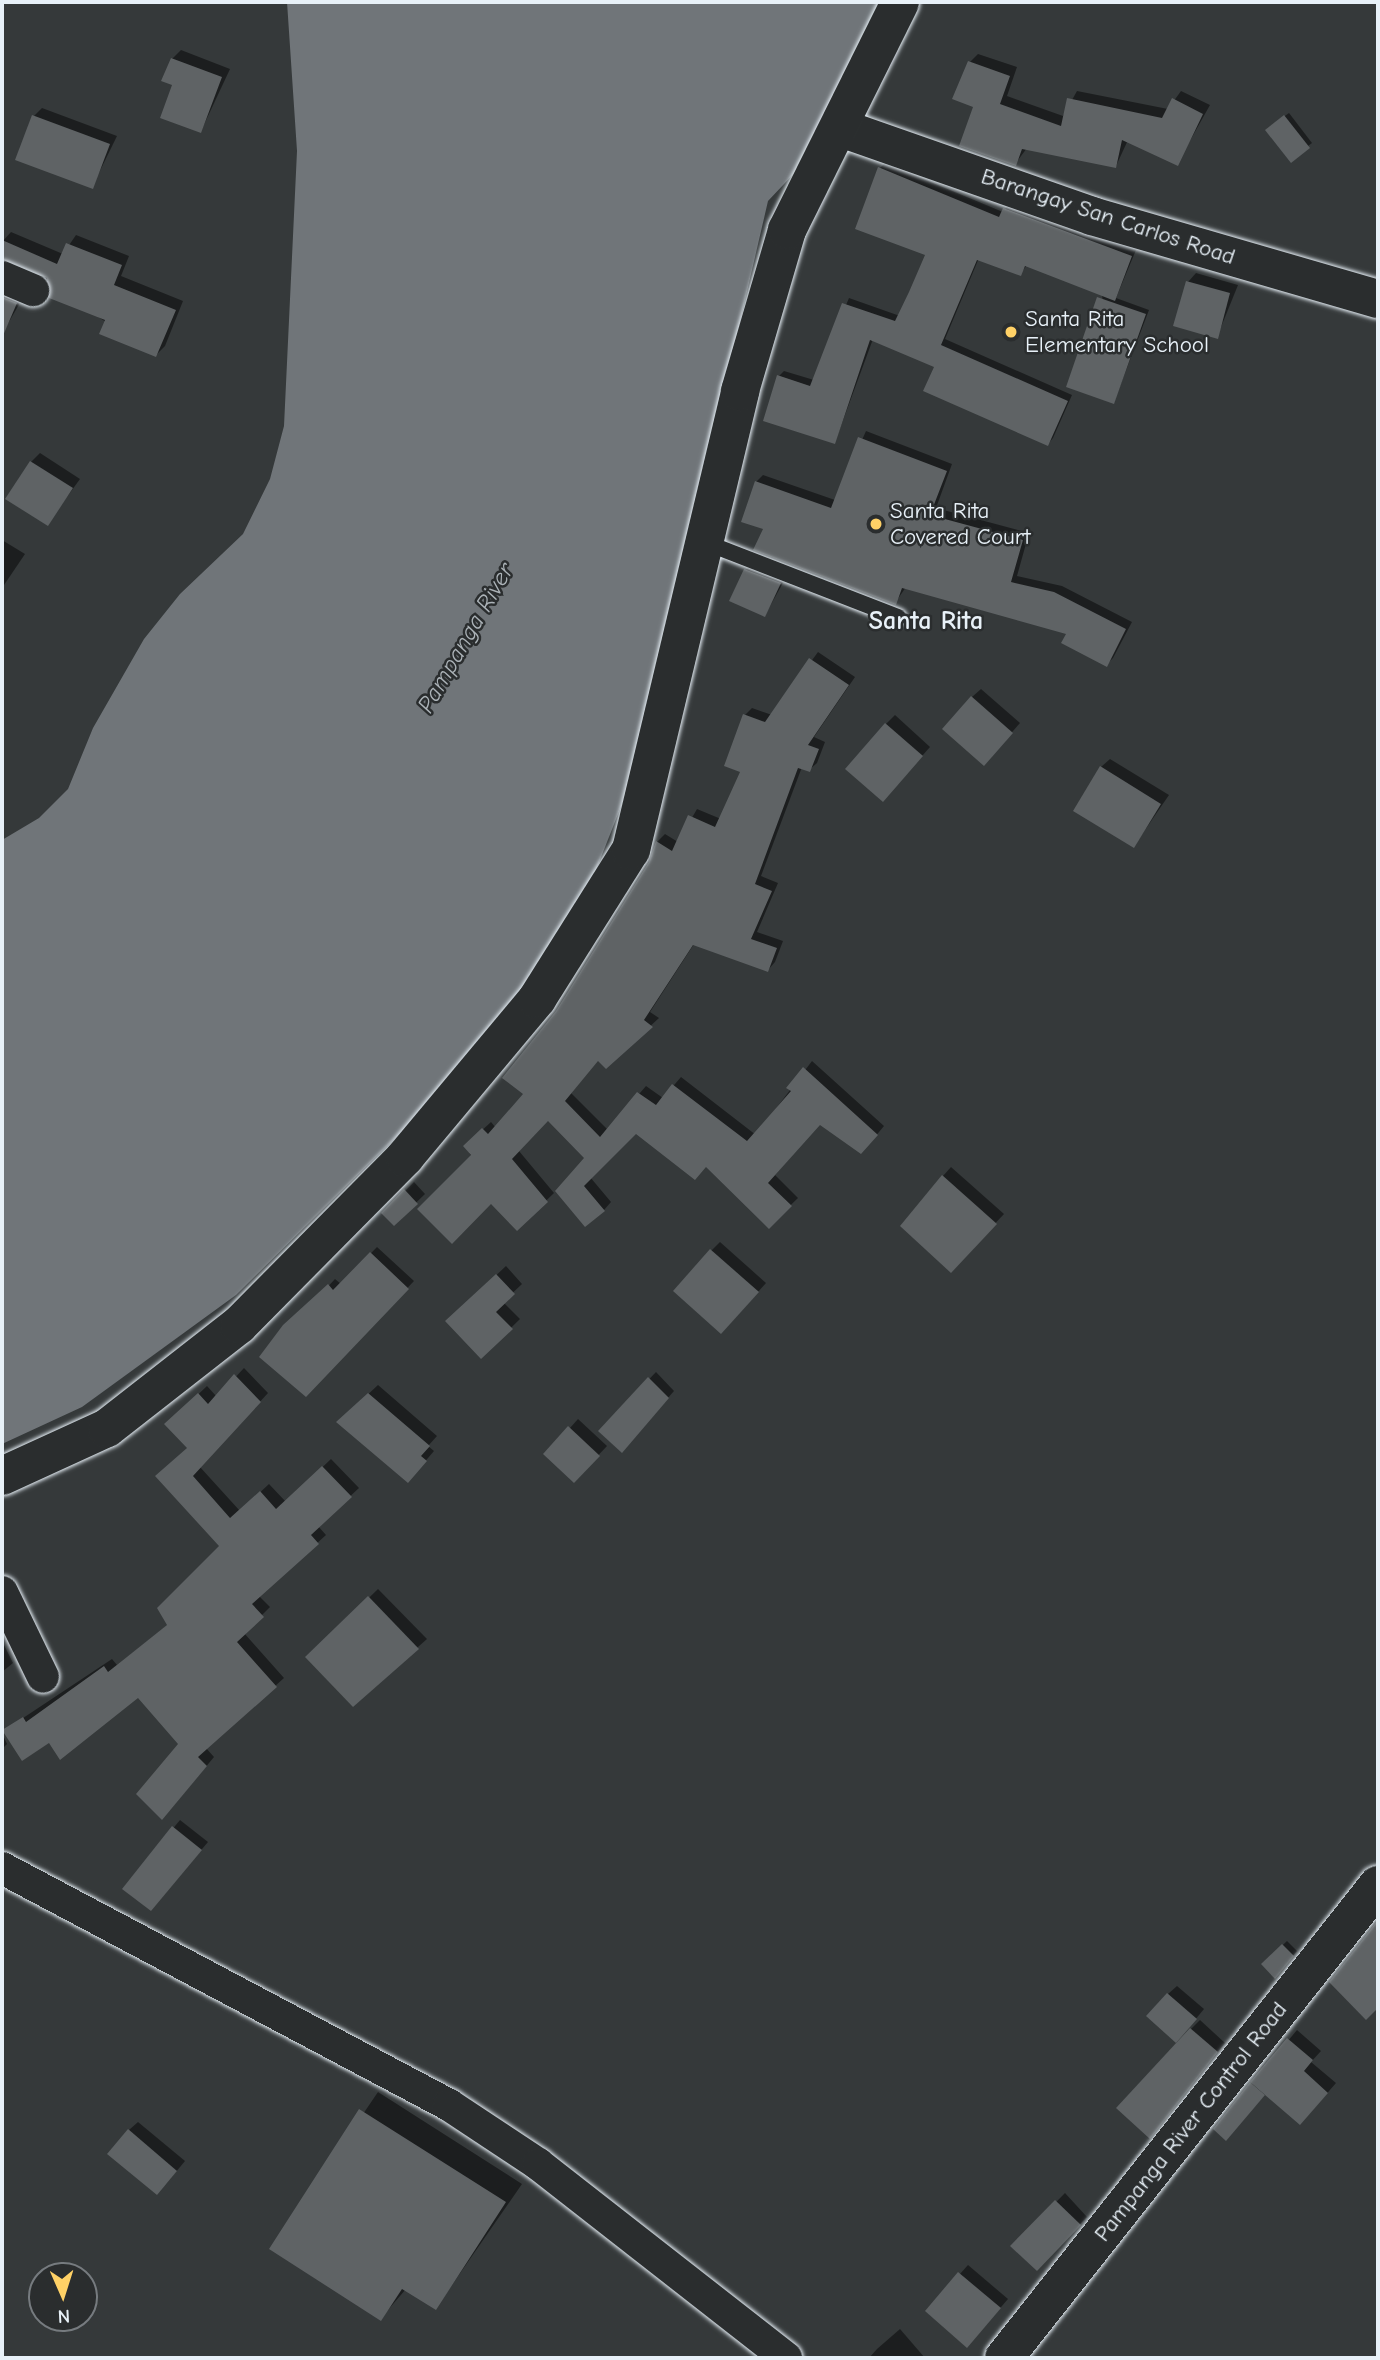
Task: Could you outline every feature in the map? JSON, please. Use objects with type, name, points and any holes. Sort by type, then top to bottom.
[{"type":"street","points":[[2,1476],[107,1428],[239,1325],[405,1157],[537,999],[631,850],[707,543],[740,391],[787,230],[841,128],[900,2]]},
{"type":"street","name":"Barangay San Carlos Road","points":[[841,128],[1092,216],[1378,299]]},
{"type":"street","points":[[2,277],[33,290]]},
{"type":"street","points":[[2,1592],[43,1677]]},
{"type":"street","points":[[2,1868],[449,2105],[538,2164],[786,2358]]},
{"type":"street","name":"Pampanga River Control Road","points":[[1004,2358],[1378,1885]]},
{"type":"lane","points":[[707,543],[898,617]]},
{"type":"water","name":"Pampanga River","points":[[287,2],[881,2],[801,166],[768,201],[637,766],[594,875],[542,965],[446,1088],[236,1295],[82,1407],[2,1444],[2,840],[39,818],[68,789],[93,728],[144,639],[180,594],[243,534],[270,479],[284,426],[297,151]]},
{"type":"building","points":[[171,58],[222,77],[201,133],[160,118],[172,85],[161,81]]},
{"type":"building","points":[[968,61],[1010,76],[1000,104],[1061,126],[1067,98],[1162,118],[1172,98],[1203,114],[1178,166],[1122,140],[1116,168],[1022,149],[1016,166],[959,146],[973,107],[952,99]]},
{"type":"building","points":[[32,115],[110,144],[93,189],[15,160]]},
{"type":"building","points":[[1284,115],[1310,148],[1291,163],[1265,130]]},
{"type":"building","points":[[878,167],[999,217],[1003,208],[1132,256],[1115,301],[1025,266],[1021,276],[977,260],[941,345],[1068,401],[1048,446],[923,391],[934,367],[870,340],[835,444],[763,421],[777,375],[810,386],[842,303],[895,321],[909,292],[925,255],[855,229]]},
{"type":"building","points":[[2,240],[57,264],[66,243],[122,265],[114,285],[176,310],[156,357],[99,334],[105,320],[49,298],[47,278],[2,259]]},
{"type":"building","points":[[1186,281],[1230,293],[1218,339],[1173,326]]},
{"type":"building","points":[[2,297],[17,303],[2,338]]},
{"type":"building","points":[[1097,297],[1146,314],[1114,404],[1066,387]]},
{"type":"building","points":[[858,437],[947,471],[930,515],[1023,540],[1011,582],[1054,592],[1126,629],[1107,667],[1061,643],[1066,634],[902,588],[896,605],[753,550],[763,529],[741,522],[755,481],[831,508]]},
{"type":"building","points":[[30,461],[73,488],[48,526],[5,499]]},
{"type":"building","points":[[744,569],[781,583],[765,617],[729,601]]},
{"type":"building","points":[[809,658],[849,685],[808,745],[819,749],[810,772],[798,768],[755,884],[772,891],[751,939],[777,948],[768,972],[693,945],[644,1020],[653,1027],[606,1069],[598,1061],[565,1101],[600,1137],[637,1092],[656,1105],[672,1084],[747,1141],[791,1091],[786,1088],[803,1067],[878,1135],[861,1154],[820,1125],[768,1183],[792,1206],[769,1229],[706,1167],[695,1180],[636,1134],[584,1186],[605,1211],[585,1227],[555,1191],[584,1158],[548,1121],[512,1159],[548,1202],[517,1231],[491,1204],[452,1244],[417,1209],[471,1155],[463,1146],[482,1128],[488,1134],[523,1094],[502,1078],[556,1011],[649,862],[656,841],[672,851],[688,815],[715,827],[740,772],[724,766],[743,714],[765,722]]},
{"type":"building","points":[[971,696],[1013,733],[984,766],[942,729]]},
{"type":"building","points":[[885,723],[923,756],[883,802],[845,769]]},
{"type":"building","points":[[1100,766],[1161,804],[1134,848],[1073,811]]},
{"type":"building","points":[[942,1175],[997,1224],[951,1273],[900,1226]]},
{"type":"building","points":[[404,1189],[418,1204],[394,1226],[381,1213]]},
{"type":"building","points":[[710,1249],[759,1292],[721,1334],[673,1291]]},
{"type":"building","points":[[370,1252],[409,1289],[306,1397],[259,1357],[283,1325],[328,1284],[333,1290]]},
{"type":"building","points":[[496,1274],[515,1294],[496,1312],[513,1329],[481,1359],[445,1321]]},
{"type":"building","points":[[234,1374],[261,1402],[193,1476],[230,1518],[260,1491],[276,1509],[322,1466],[352,1497],[311,1535],[319,1544],[252,1604],[264,1617],[237,1642],[277,1687],[198,1757],[207,1766],[162,1820],[136,1794],[178,1744],[138,1698],[60,1760],[49,1743],[22,1761],[2,1730],[23,1717],[26,1722],[104,1666],[108,1672],[167,1625],[157,1608],[219,1546],[155,1476],[187,1448],[164,1424],[198,1393],[208,1404]]},
{"type":"building","points":[[648,1377],[669,1398],[622,1453],[598,1431]]},
{"type":"building","points":[[368,1393],[430,1446],[421,1456],[427,1461],[408,1483],[336,1422]]},
{"type":"building","points":[[568,1426],[600,1456],[574,1483],[543,1454]]},
{"type":"building","points":[[368,1596],[419,1649],[353,1707],[305,1657]]},
{"type":"building","points":[[172,1826],[202,1850],[151,1911],[122,1889]]},
{"type":"building","points":[[1378,1920],[1378,2008],[1366,2020],[1329,1982]]},
{"type":"building","points":[[1282,1944],[1294,1956],[1275,1979],[1261,1964]]},
{"type":"building","points":[[1167,1993],[1197,2019],[1176,2043],[1146,2016]]},
{"type":"building","points":[[1190,2028],[1218,2052],[1150,2139],[1116,2108]]},
{"type":"building","points":[[1287,2038],[1313,2060],[1304,2071],[1328,2093],[1300,2125],[1250,2082]]},
{"type":"building","points":[[1250,2082],[1265,2095],[1226,2141],[1213,2129]]},
{"type":"building","points":[[359,2109],[506,2202],[436,2310],[402,2289],[381,2321],[269,2249]]},
{"type":"building","points":[[128,2129],[177,2171],[157,2195],[107,2154]]},
{"type":"building","points":[[1055,2200],[1081,2225],[1037,2271],[1010,2246]]},
{"type":"building","points":[[958,2272],[1001,2308],[967,2348],[925,2311]]},
{"type":"place","name":"Santa Rita Elementary School","points":[[1011,332]]},
{"type":"place","name":"Santa Rita Covered Court","points":[[876,524]]},
{"type":"district","name":"Santa Rita","points":[[926,622]]}]
